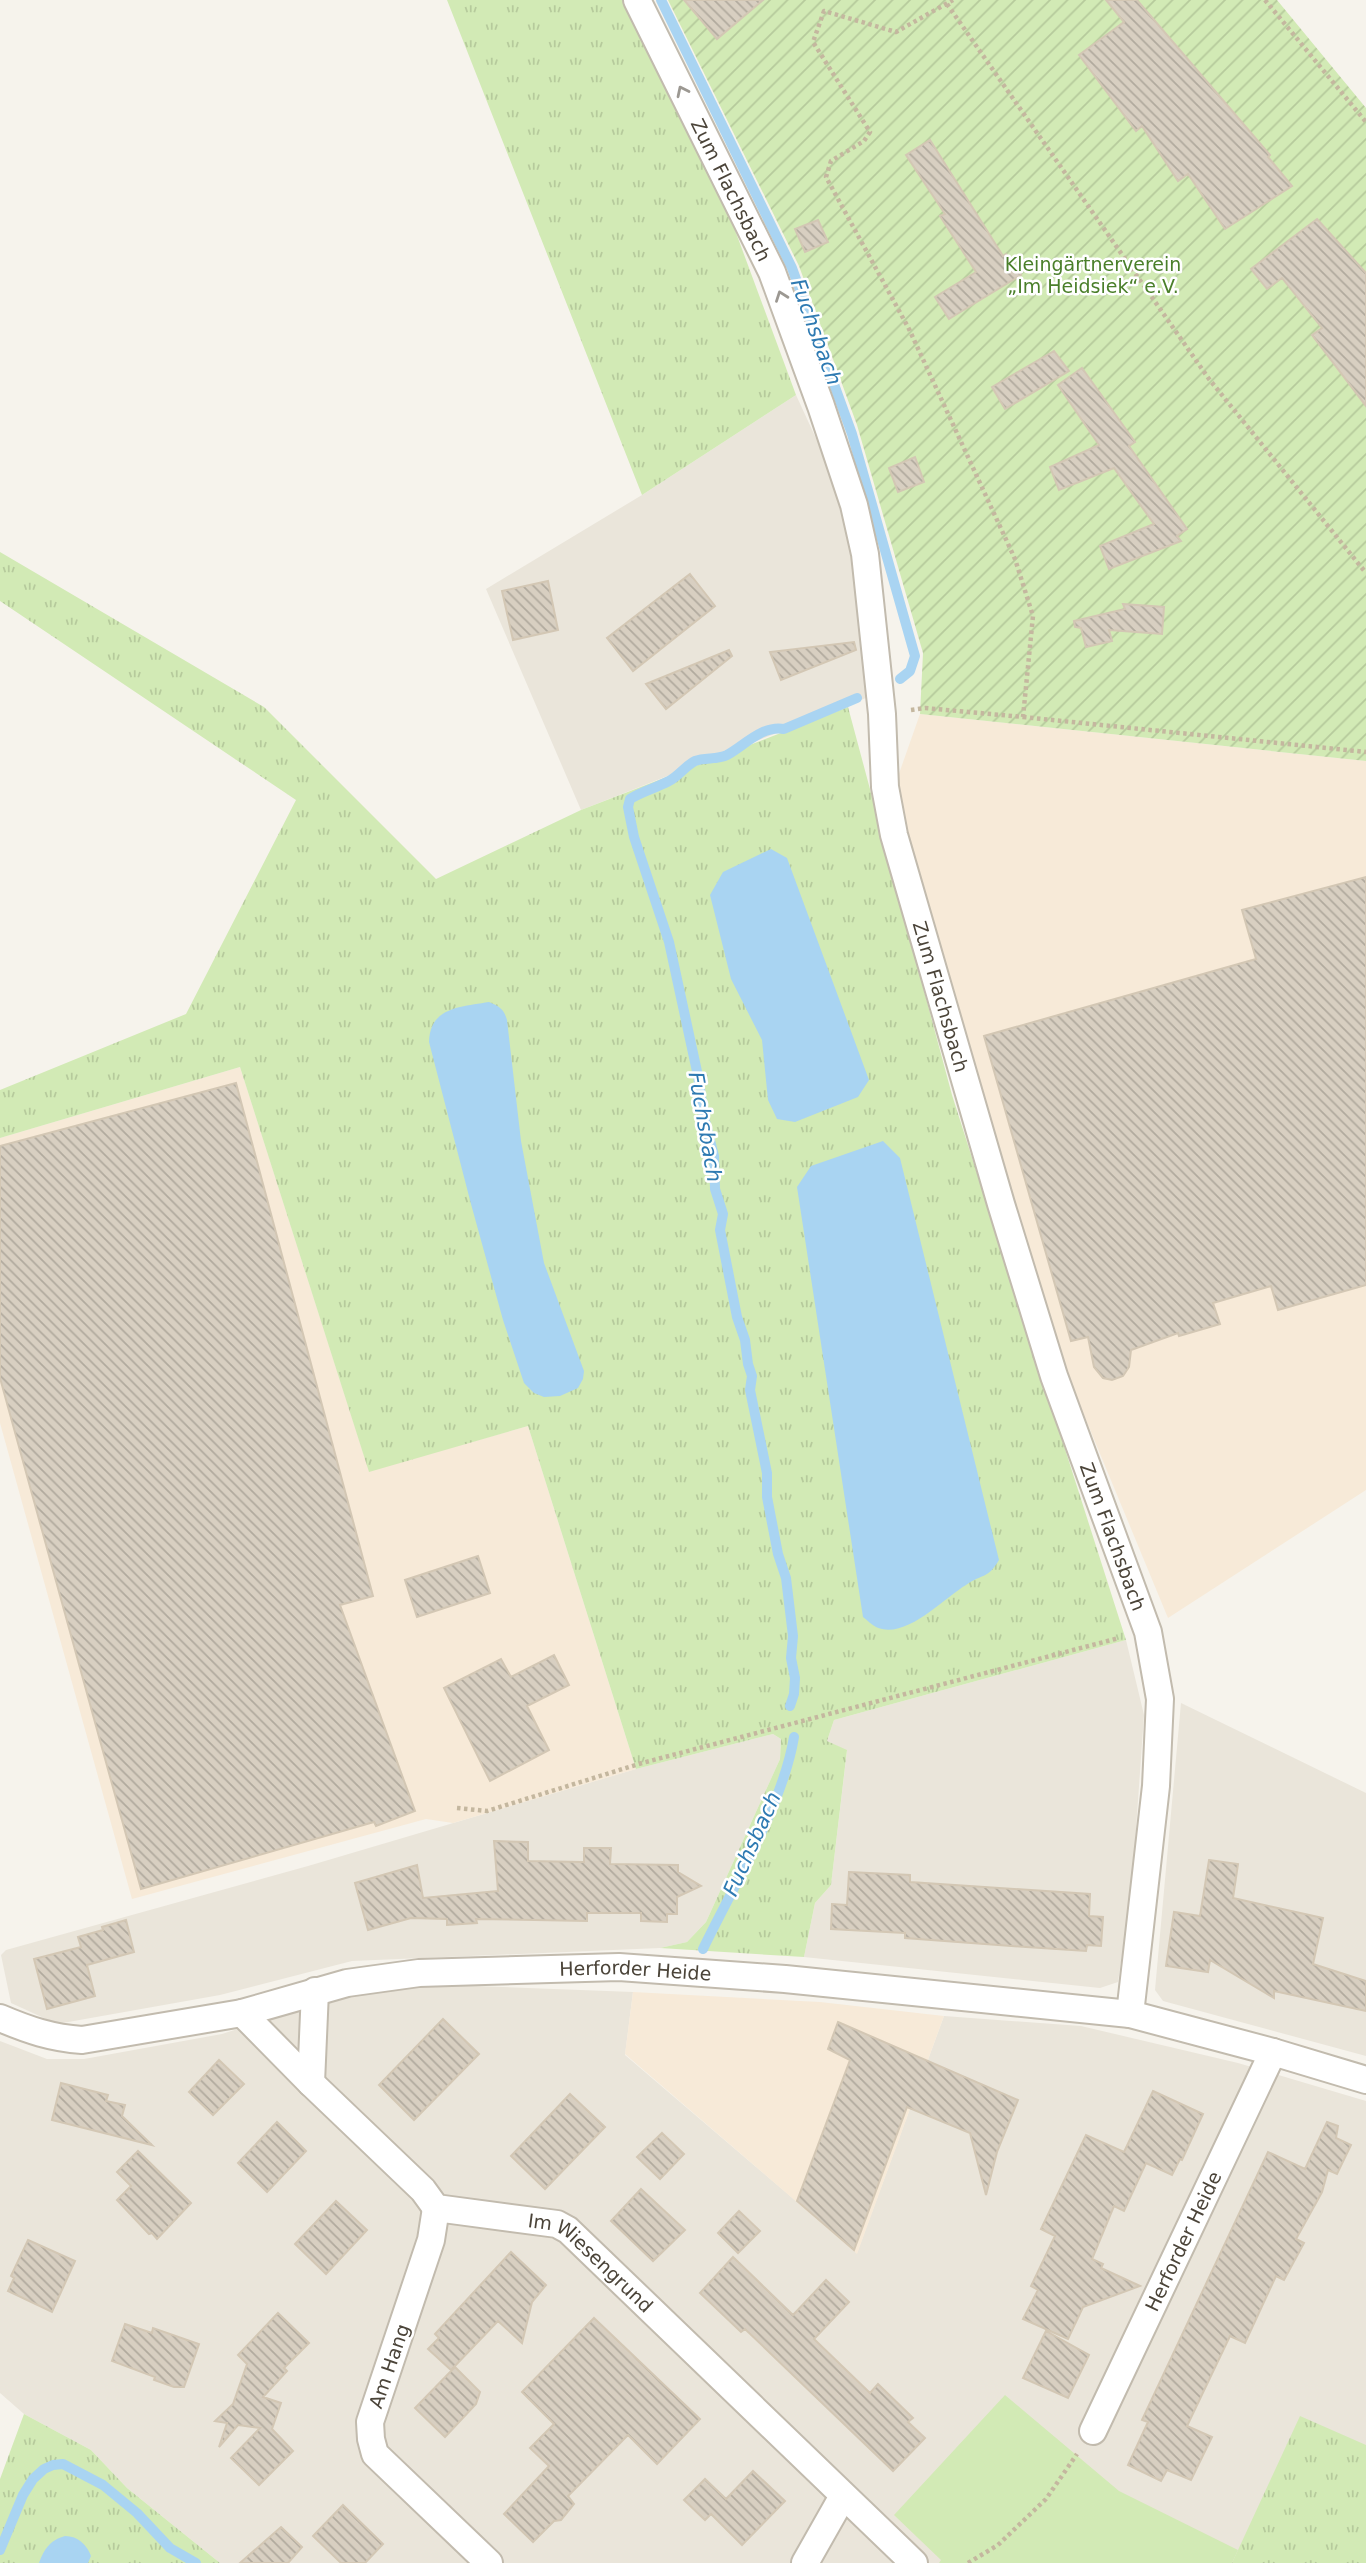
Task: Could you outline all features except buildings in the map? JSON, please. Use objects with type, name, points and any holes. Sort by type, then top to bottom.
[{"type":"street","name":"Zum Flachsbach","points":[[637,0],[772,272],[854,505],[864,554],[882,714],[885,787],[894,835],[1054,1376],[1148,1632],[1160,1699],[1156,1786],[1130,2014]]},
{"type":"street","name":"Herforder Heide","points":[[0,2018],[31,2032],[57,2039],[82,2040],[242,2013],[347,1983],[419,1973],[619,1967],[798,1980],[1130,2014],[1366,2080]]},
{"type":"street","points":[[311,2084],[315,1991]]},
{"type":"street","points":[[242,2013],[311,2084],[422,2190],[436,2208]]},
{"type":"street","name":"Herforder Heide","points":[[1093,2431],[1273,2052]]},
{"type":"street","name":"Im Wiesengrund","points":[[436,2208],[557,2224],[568,2230],[914,2563]]},
{"type":"street","name":"Am Hang","points":[[436,2208],[431,2240],[370,2422],[371,2439],[375,2454],[489,2563]]},
{"type":"street","points":[[805,2563],[843,2496]]},
{"type":"path","points":[[953,0],[896,32],[824,10],[813,42],[870,132],[864,141],[831,161],[826,177],[909,329],[1015,559],[1033,616],[1023,717]]},
{"type":"path","points":[[1265,0],[1366,122]]},
{"type":"path","points":[[947,4],[1209,379],[1366,573]]},
{"type":"path","points":[[882,714],[925,708],[1366,752]]},
{"type":"path","points":[[457,1808],[487,1811],[655,1760],[1078,1647],[1148,1632]]},
{"type":"path","points":[[968,2563],[998,2545],[1046,2499],[1093,2431]]},
{"type":"shaded area","points":[[796,395],[849,510],[876,694],[581,810],[486,589],[642,495]]},
{"type":"shaded area","points":[[920,714],[1366,761],[1366,1490],[1168,1618],[1067,1374],[912,873],[895,785]]},
{"type":"shaded area","points":[[240,1067],[369,1471],[528,1426],[636,1769],[453,1823],[426,1819],[132,1899],[0,1423],[0,1138]]},
{"type":"shaded area","points":[[1126,1640],[1144,1715],[1132,1886],[1118,1982],[1100,1988],[804,1957],[815,1903],[831,1885],[847,1751],[827,1741],[834,1720]]},
{"type":"shaded area","points":[[1181,1703],[1366,1793],[1366,2056],[1163,2001],[1155,1990]]},
{"type":"shaded area","points":[[773,1734],[781,1739],[780,1759],[706,1922],[687,1942],[660,1948],[352,1961],[220,1995],[57,2024],[11,2003],[1,1955],[6,1950],[308,1866],[636,1769]]},
{"type":"shaded area","points":[[422,1984],[633,1992],[625,2055],[857,2253],[944,2016],[1081,2026],[1238,2063],[1366,2101],[1366,2563],[220,2563],[127,2488],[91,2450],[24,2414],[0,2393],[0,2041],[47,2059],[84,2059],[222,2034],[347,1994]]},
{"type":"shaded area","points":[[633,1992],[820,2002],[944,2016],[857,2254],[625,2054]]},
{"type":"green space","points":[[447,0],[624,0],[732,222],[796,395],[642,495]]},
{"type":"green space","name":"Kleingärtnerverein „Im Heidsiek“ e.V.","points":[[668,0],[1277,0],[1366,108],[1366,761],[920,714],[923,653],[857,425],[799,266]]},
{"type":"green space","points":[[0,552],[264,707],[436,879],[581,810],[848,707],[952,1095],[1126,1640],[834,1720],[827,1741],[847,1750],[831,1885],[815,1903],[804,1957],[660,1948],[687,1942],[706,1922],[780,1759],[781,1739],[773,1734],[636,1769],[528,1426],[369,1472],[240,1067],[0,1138],[0,1090],[186,1014],[296,800],[0,601]]},
{"type":"green space","points":[[1005,2395],[1119,2491],[1238,2550],[1232,2563],[939,2563],[941,2560],[894,2515]]},
{"type":"green space","points":[[24,2414],[91,2450],[127,2488],[220,2563],[0,2563],[0,2479]]},
{"type":"green space","points":[[1300,2416],[1366,2445],[1366,2563],[1232,2563]]},
{"type":"water","points":[[771,849],[787,858],[869,1080],[858,1097],[795,1122],[777,1119],[768,1100],[762,1040],[731,979],[710,895],[723,872]]},
{"type":"water","points":[[489,1002],[501,1008],[507,1020],[521,1141],[544,1263],[584,1371],[578,1388],[560,1396],[544,1397],[534,1393],[524,1383],[503,1320],[429,1042],[431,1030],[441,1015],[458,1008]]},
{"type":"water","points":[[883,1141],[900,1158],[999,1560],[988,1574],[972,1581],[924,1616],[899,1628],[887,1630],[876,1627],[863,1617],[797,1187],[811,1166]]},
{"type":"water","points":[[65,2536],[78,2539],[87,2548],[91,2556],[88,2563],[39,2563],[48,2546]]},
{"type":"waterway","name":"Fuchsbach","points":[[661,0],[792,268],[852,434],[915,656],[910,671],[900,679]]},
{"type":"waterway","name":"Fuchsbach","points":[[790,1706],[795,1678],[791,1658],[793,1636],[786,1578],[778,1554],[767,1497],[767,1473],[750,1390],[752,1376],[720,1230],[723,1214],[715,1189],[714,1156],[669,942],[634,837],[628,807],[630,799],[673,779],[695,761],[723,757],[761,733],[784,729],[857,698]]},
{"type":"waterway","name":"Fuchsbach","points":[[703,1949],[768,1817],[788,1763],[794,1737]]},
{"type":"waterway","points":[[0,2550],[23,2495],[33,2479],[44,2469],[63,2464],[103,2485],[137,2513],[170,2548],[196,2563]]}]
